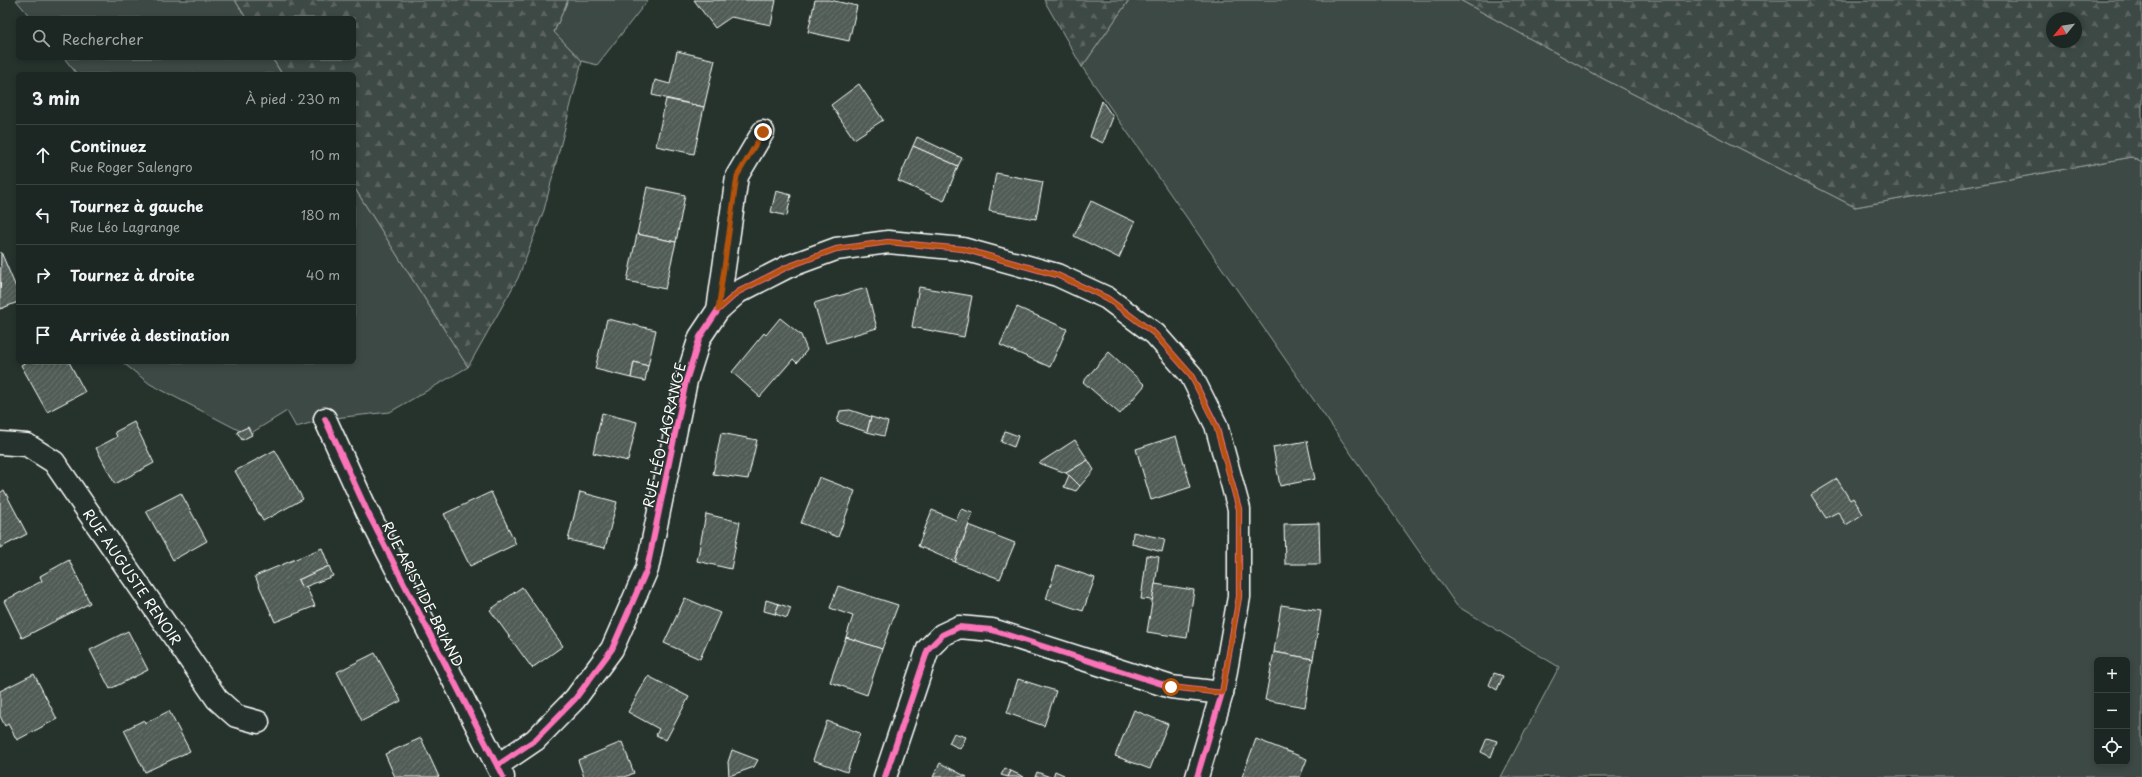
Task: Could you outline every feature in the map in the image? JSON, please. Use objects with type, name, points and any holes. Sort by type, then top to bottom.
[{"type":"street","points":[[718,310],[737,176],[763,132]]},
{"type":"street","name":"RUE LÉO LAGRANGE","points":[[501,771],[535,740],[575,699],[612,649],[647,569],[686,381],[700,337],[718,310],[738,292],[787,267],[836,249],[888,242],[963,249],[1057,275],[1107,298],[1155,334],[1191,375],[1216,426],[1239,509],[1239,597],[1222,693],[1197,777]]},
{"type":"street","name":"RUE ARISTIDE BRIAND","points":[[324,419],[366,511],[501,771]]},
{"type":"street","name":"RUE AUGUSTE RENOIR","points":[[0,443],[27,445],[54,462],[217,699],[236,716],[258,722]]},
{"type":"street","points":[[885,777],[928,649],[942,635],[960,628],[992,630],[1171,687],[1222,693]]},
{"type":"green space","points":[[16,0],[235,0],[245,16],[29,16]]},
{"type":"green space","points":[[235,0],[568,0],[554,32],[582,61],[544,210],[518,278],[468,367],[356,190],[356,72],[281,72],[273,60],[356,60],[356,16],[245,16]]},
{"type":"green space","points":[[568,0],[648,0],[597,65],[582,61],[554,32]]},
{"type":"green space","points":[[1044,0],[1129,0],[1082,67]]},
{"type":"green space","points":[[1129,0],[1460,0],[1594,74],[1855,207],[2132,157],[2142,163],[2142,777],[1501,777],[1559,667],[1457,606],[1082,67]]},
{"type":"green space","points":[[1460,0],[2142,0],[2142,163],[2132,157],[1855,207],[1594,74]]},
{"type":"green space","points":[[66,60],[273,60],[281,72],[75,72]]},
{"type":"green space","points":[[356,190],[468,367],[390,412],[325,419],[296,427],[287,411],[248,435],[150,384],[125,364],[356,364]]},
{"type":"building","points":[[694,0],[776,0],[771,25],[731,17],[715,28]]},
{"type":"building","points":[[815,0],[830,0],[857,6],[849,41],[808,32]]},
{"type":"building","points":[[677,51],[715,60],[704,107],[652,95],[655,80],[670,84]]},
{"type":"building","points":[[859,84],[883,120],[854,139],[831,105]]},
{"type":"building","points":[[666,99],[704,107],[694,154],[656,146]]},
{"type":"building","points":[[1102,101],[1113,117],[1103,143],[1090,137]]},
{"type":"building","points":[[917,137],[962,158],[958,166],[913,146]]},
{"type":"building","points":[[913,146],[958,166],[944,201],[898,181]]},
{"type":"building","points":[[996,173],[1043,182],[1036,219],[989,211]]},
{"type":"building","points":[[647,187],[685,195],[676,242],[637,234]]},
{"type":"building","points":[[776,191],[791,195],[787,216],[771,212]]},
{"type":"building","points":[[1091,201],[1135,222],[1119,258],[1074,236]]},
{"type":"building","points":[[637,234],[676,242],[665,289],[627,281]]},
{"type":"building","points":[[1,252],[16,287],[16,303],[0,309]]},
{"type":"building","points":[[919,287],[972,296],[964,337],[912,327]]},
{"type":"building","points":[[866,288],[877,328],[826,343],[814,303]]},
{"type":"building","points":[[1017,307],[1067,329],[1050,367],[1000,345]]},
{"type":"building","points":[[780,318],[801,335],[807,350],[797,363],[793,359],[760,397],[732,372],[764,333],[766,335]]},
{"type":"building","points":[[607,319],[656,330],[648,366],[634,362],[631,378],[595,369]]},
{"type":"building","points":[[1109,352],[1145,385],[1120,414],[1083,382]]},
{"type":"building","points":[[634,362],[648,366],[645,381],[631,378]]},
{"type":"building","points":[[70,364],[85,392],[47,412],[21,365]]},
{"type":"building","points":[[850,410],[871,417],[867,432],[837,422],[840,411]]},
{"type":"building","points":[[602,413],[637,422],[628,461],[593,453]]},
{"type":"building","points":[[871,417],[888,422],[884,436],[867,432]]},
{"type":"building","points":[[134,422],[154,463],[115,484],[96,448],[117,437],[115,432]]},
{"type":"building","points":[[248,427],[252,435],[242,440],[237,432]]},
{"type":"building","points":[[1005,431],[1018,436],[1014,447],[1001,442]]},
{"type":"building","points":[[721,433],[757,440],[748,479],[713,474]]},
{"type":"building","points":[[1176,436],[1191,487],[1151,500],[1136,449]]},
{"type":"building","points":[[1075,440],[1088,460],[1066,473],[1039,463]]},
{"type":"building","points":[[1307,441],[1315,479],[1280,486],[1273,447]]},
{"type":"building","points":[[275,450],[303,499],[263,521],[235,471]]},
{"type":"building","points":[[1088,460],[1094,470],[1080,486],[1066,473]]},
{"type":"building","points":[[1069,475],[1080,486],[1076,491],[1064,487]]},
{"type":"building","points":[[819,477],[855,491],[838,537],[801,523]]},
{"type":"building","points":[[1837,479],[1850,500],[1853,498],[1863,514],[1846,525],[1838,512],[1826,518],[1811,495]]},
{"type":"building","points":[[4,490],[27,534],[0,548],[0,493]]},
{"type":"building","points":[[491,492],[516,544],[470,566],[444,514]]},
{"type":"building","points":[[580,492],[617,502],[605,548],[568,540]]},
{"type":"building","points":[[181,493],[207,541],[173,560],[146,511]]},
{"type":"building","points":[[961,509],[973,513],[955,562],[918,546],[932,510],[956,520]]},
{"type":"building","points":[[706,514],[740,522],[731,569],[697,561]]},
{"type":"building","points":[[1319,523],[1320,564],[1285,564],[1284,524]]},
{"type":"building","points":[[969,525],[1015,543],[1000,579],[955,562]]},
{"type":"building","points":[[1133,532],[1165,539],[1162,552],[1132,544]]},
{"type":"building","points":[[322,548],[329,566],[298,580],[302,588],[306,586],[315,606],[275,622],[255,576]]},
{"type":"building","points":[[1147,555],[1159,557],[1153,600],[1141,599]]},
{"type":"building","points":[[69,560],[90,603],[22,638],[4,601],[42,581],[40,576]]},
{"type":"building","points":[[1057,565],[1095,578],[1083,611],[1046,599]]},
{"type":"building","points":[[329,566],[333,576],[302,588],[298,580]]},
{"type":"building","points":[[1155,584],[1194,590],[1187,638],[1147,632]]},
{"type":"building","points":[[838,586],[898,605],[882,649],[846,637],[853,616],[830,608]]},
{"type":"building","points":[[522,587],[563,646],[532,668],[490,610]]},
{"type":"building","points":[[685,598],[720,613],[700,659],[664,643]]},
{"type":"building","points":[[766,600],[779,604],[775,614],[764,611]]},
{"type":"building","points":[[779,604],[791,608],[787,618],[775,614]]},
{"type":"building","points":[[1281,605],[1321,611],[1313,659],[1274,652]]},
{"type":"building","points":[[128,631],[148,670],[110,689],[90,650]]},
{"type":"building","points":[[846,637],[882,649],[867,695],[830,682]]},
{"type":"building","points":[[1274,652],[1313,659],[1305,707],[1265,700]]},
{"type":"building","points":[[375,653],[401,701],[362,721],[337,672]]},
{"type":"building","points":[[1494,673],[1503,676],[1497,690],[1489,685]]},
{"type":"building","points":[[34,674],[57,719],[17,740],[8,724],[5,726],[0,716],[0,691]]},
{"type":"building","points":[[648,676],[689,697],[666,740],[656,735],[659,729],[628,712]]},
{"type":"building","points":[[1018,679],[1056,691],[1044,726],[1007,713]]},
{"type":"building","points":[[1134,710],[1168,724],[1150,769],[1115,756]]},
{"type":"building","points":[[169,711],[190,751],[145,772],[124,730],[144,720],[145,723]]},
{"type":"building","points":[[827,721],[860,733],[847,772],[813,760]]},
{"type":"building","points":[[954,733],[966,737],[960,749],[949,743]]},
{"type":"building","points":[[421,738],[439,777],[395,777],[385,754]]},
{"type":"building","points":[[1487,738],[1497,741],[1491,757],[1481,752]]},
{"type":"building","points":[[1256,739],[1307,759],[1300,777],[1242,777]]},
{"type":"building","points":[[622,742],[634,773],[625,777],[584,777],[578,760]]},
{"type":"building","points":[[732,750],[758,760],[754,767],[729,776],[728,762]]},
{"type":"building","points":[[940,763],[967,777],[933,777]]},
{"type":"building","points":[[1005,768],[1011,771],[1008,777],[1001,775]]},
{"type":"building","points":[[1011,771],[1024,777],[1008,777]]},
{"type":"building","points":[[1055,771],[1064,775],[1063,777],[1053,777]]},
{"type":"building","points":[[1037,772],[1050,777],[1035,777]]},
{"type":"cycle path","points":[[498,765],[535,740],[575,699],[612,649],[647,569],[686,381],[700,337],[718,310],[738,292],[787,267],[836,249],[888,242],[963,249],[1057,275],[1107,298],[1155,334],[1191,375],[1216,425],[1239,509],[1239,597],[1222,693],[1197,777]]},
{"type":"cycle path","points":[[325,419],[367,511],[503,777]]},
{"type":"cycle path","points":[[885,777],[928,649],[942,635],[959,627],[992,630],[1171,687],[1222,693]]},
{"type":"route","points":[[763,132],[737,176],[718,310],[738,292],[787,267],[836,249],[888,242],[963,249],[1057,275],[1107,298],[1155,334],[1191,375],[1216,426],[1239,509],[1239,597],[1222,693],[1171,687]]}]
